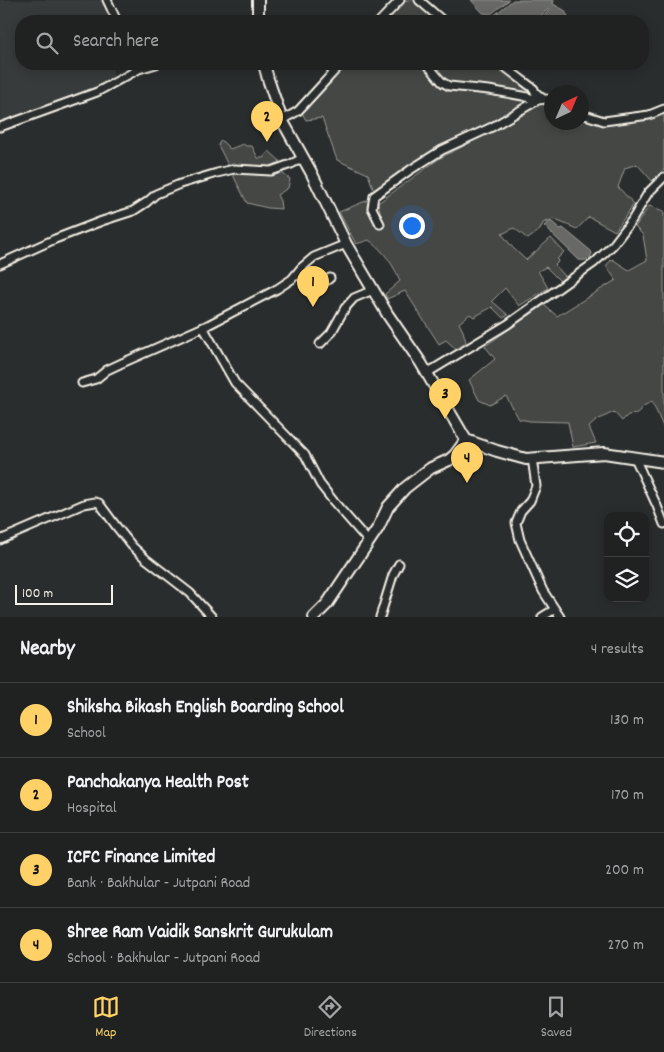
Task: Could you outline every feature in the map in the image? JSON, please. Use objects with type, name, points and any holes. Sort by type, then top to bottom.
[{"type":"street","points":[[106,0],[115,15]]},
{"type":"street","points":[[258,0],[258,15]]},
{"type":"street","points":[[386,15],[400,0]]},
{"type":"street","points":[[420,0],[437,15]]},
{"type":"street","points":[[0,127],[97,92],[133,70]]},
{"type":"street","points":[[266,70],[282,120],[346,244],[388,315],[427,373],[466,440],[526,459],[604,453],[664,462]]},
{"type":"street","points":[[282,120],[298,111],[336,70]]},
{"type":"street","points":[[432,70],[442,82],[449,86],[489,90],[540,100]]},
{"type":"street","points":[[508,70],[534,88],[540,100]]},
{"type":"street","points":[[380,224],[372,208],[374,196],[442,150],[492,127],[544,99]]},
{"type":"street","points":[[589,116],[604,121],[649,115],[664,109]]},
{"type":"street","points":[[0,264],[55,239],[133,211],[156,194],[180,184],[216,173],[234,170],[271,171],[303,158]]},
{"type":"street","points":[[427,373],[508,324],[594,262],[613,244],[632,220],[648,193],[664,176]]},
{"type":"street","points":[[82,383],[96,379],[122,362],[203,327],[277,289],[314,257],[346,244]]},
{"type":"street","points":[[294,276],[309,273],[315,274],[326,281],[330,278]]},
{"type":"street","points":[[320,344],[331,333],[344,308],[354,298],[373,290]]},
{"type":"street","points":[[203,327],[235,383],[305,455],[320,484],[369,542]]},
{"type":"street","points":[[314,617],[326,604],[369,542],[388,507],[405,488],[431,468],[449,460],[455,455],[466,440]]},
{"type":"street","points":[[532,458],[536,486],[530,501],[520,511],[516,523],[520,540],[543,591],[560,617]]},
{"type":"street","points":[[635,458],[664,524]]},
{"type":"street","points":[[0,540],[84,504],[100,503],[132,546],[190,593],[212,617]]},
{"type":"street","points":[[380,617],[393,575],[399,564]]},
{"type":"street","points":[[542,617],[554,609]]},
{"type":"shaded area","points":[[0,0],[102,0],[111,15],[15,15],[15,70],[113,70],[114,78],[96,88],[0,124]]},
{"type":"shaded area","points":[[405,0],[416,0],[433,15],[391,15]]},
{"type":"shaded area","points":[[471,0],[509,0],[491,14],[483,13]]},
{"type":"shaded area","points":[[513,0],[554,0],[553,4],[564,10],[567,15],[545,15],[548,9],[542,15],[494,15]]},
{"type":"shaded area","points":[[341,70],[429,70],[441,88],[532,101],[374,193],[368,208],[377,227],[384,226],[378,203],[440,158],[489,133],[539,103],[544,105],[544,130],[589,130],[589,120],[603,125],[645,119],[664,113],[664,169],[652,181],[637,164],[625,168],[618,187],[634,204],[615,231],[589,217],[577,229],[553,219],[543,223],[540,230],[528,239],[514,228],[502,234],[526,260],[551,238],[564,252],[557,259],[558,262],[555,265],[565,276],[560,281],[546,267],[538,271],[548,288],[519,306],[505,288],[492,301],[508,315],[503,318],[492,307],[474,317],[470,314],[459,323],[466,342],[458,351],[446,340],[439,344],[405,291],[387,299],[385,294],[400,281],[395,269],[383,253],[369,240],[356,244],[339,212],[368,200],[374,191],[368,174],[337,160],[322,118],[306,120],[302,113]]},
{"type":"shaded area","points":[[436,70],[505,70],[532,89],[538,97],[447,83]]},
{"type":"shaded area","points":[[221,140],[230,149],[243,144],[252,146],[258,158],[263,158],[269,151],[279,160],[283,174],[290,179],[288,188],[277,195],[281,209],[247,203],[218,145]]},
{"type":"shaded area","points":[[649,206],[664,211],[664,429],[652,401],[642,407],[637,414],[628,415],[622,421],[614,412],[597,420],[589,427],[596,443],[573,447],[568,422],[519,419],[506,396],[490,405],[479,400],[469,380],[495,359],[485,346],[544,305],[557,316],[616,280],[606,266],[612,259],[629,270],[647,260],[643,235],[635,227]]},
{"type":"shaded area","points":[[551,221],[560,229],[563,228],[591,251],[590,258],[579,260],[544,226]]},
{"type":"place","name":"Panchakanya Health Post","points":[[267,142]]},
{"type":"place","name":"Shiksha Bikash English Boarding School","points":[[313,307]]},
{"type":"place","name":"ICFC Finance Limited","points":[[445,419]]},
{"type":"place","name":"Shree Ram Vaidik Sanskrit Gurukulam","points":[[467,483]]}]
